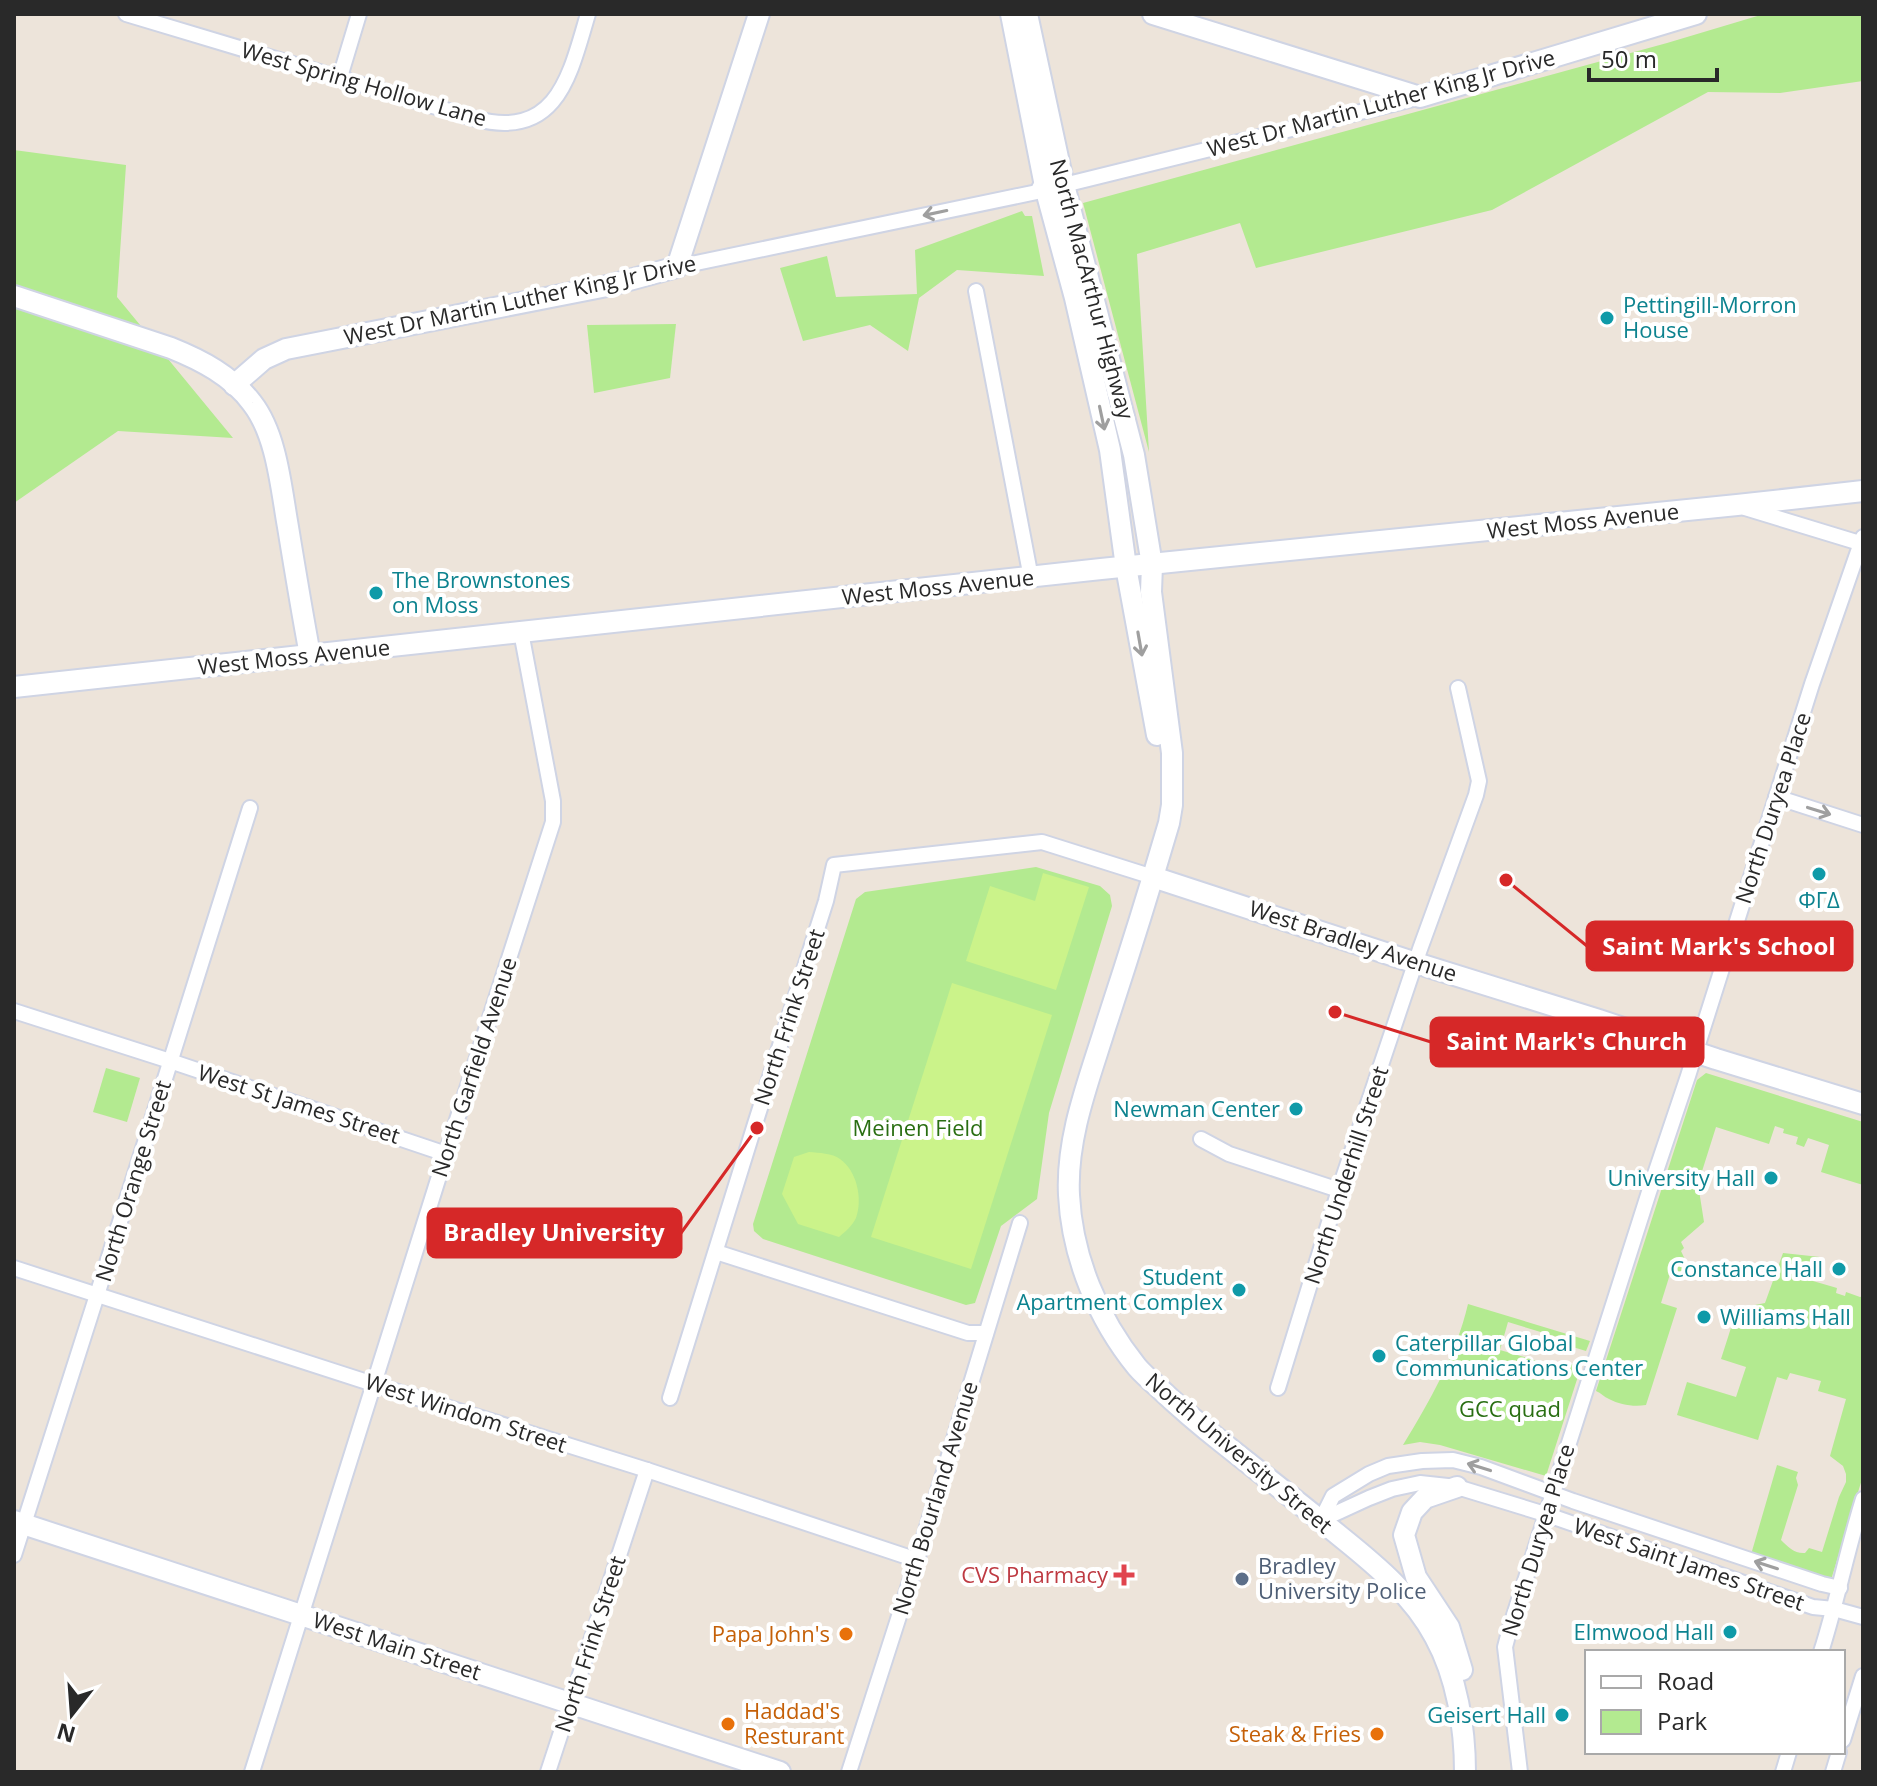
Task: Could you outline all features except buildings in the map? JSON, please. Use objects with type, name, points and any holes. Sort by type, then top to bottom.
[{"type":"street","name":"West Spring Hollow Lane","points":[[126,14],[488,122],[506,123],[524,119],[547,107],[560,94],[573,65],[588,14]]},
{"type":"street","points":[[340,77],[359,14]]},
{"type":"street","points":[[677,267],[759,14]]},
{"type":"street","name":"North MacArthur Highway","points":[[1011,14],[1044,179],[1110,450],[1126,567]]},
{"type":"street","name":"North MacArthur Highway","points":[[1027,14],[1064,185],[1132,446],[1152,565]]},
{"type":"street","points":[[1153,14],[1420,97]]},
{"type":"street","name":"West Dr Martin Luther King Jr Drive","points":[[1064,185],[1420,97],[1696,14]]},
{"type":"street","name":"West Dr Martin Luther King Jr Drive","points":[[234,385],[264,359],[281,350],[607,286],[677,267],[1037,192],[1044,179]]},
{"type":"street","points":[[976,291],[1031,578]]},
{"type":"street","points":[[14,296],[185,354],[207,364],[252,403],[277,464],[310,655]]},
{"type":"street","name":"West Moss Avenue","points":[[14,687],[1863,491]]},
{"type":"street","points":[[1737,505],[1862,541]]},
{"type":"street","name":"North Duryea Place","points":[[1520,1772],[1505,1647],[1645,1202],[1862,541]]},
{"type":"street","name":"North University Street","points":[[1152,565],[1151,592],[1172,753],[1172,805],[1153,877],[1079,1112],[1070,1164],[1072,1229],[1086,1278],[1098,1306],[1138,1368],[1191,1418],[1321,1520],[1406,1595],[1434,1635],[1445,1657],[1462,1728],[1465,1772]]},
{"type":"street","name":"North University Street","points":[[1126,567],[1159,749],[1172,785]]},
{"type":"street","name":"North Garfield Avenue","points":[[252,1772],[554,818],[521,632]]},
{"type":"street","name":"North Underhill Street","points":[[1278,1388],[1339,1190],[1476,795],[1479,781],[1458,688]]},
{"type":"street","points":[[1776,797],[1863,825]]},
{"type":"street","name":"North Orange Street","points":[[14,1555],[19,1523],[97,1295],[250,808]]},
{"type":"street","name":"West Bradley Avenue","points":[[834,865],[1042,842],[1863,1104]]},
{"type":"street","name":"North Frink Street","points":[[670,1398],[826,901],[834,865]]},
{"type":"street","name":"West St James Street","points":[[14,1011],[446,1154]]},
{"type":"street","points":[[1201,1139],[1229,1154],[1339,1190]]},
{"type":"street","name":"North Bourland Avenue","points":[[849,1772],[1020,1223]]},
{"type":"street","points":[[716,1252],[968,1333],[986,1333]]},
{"type":"street","name":"West Windom Street","points":[[14,1268],[647,1470],[917,1560]]},
{"type":"street","name":"West Saint James Street","points":[[1321,1520],[1333,1496],[1388,1466],[1453,1460],[1840,1588]]},
{"type":"street","name":"North Frink Street","points":[[548,1772],[647,1470]]},
{"type":"street","name":"West Saint James Street","points":[[1321,1520],[1392,1489],[1420,1483],[1457,1487],[1545,1514],[1813,1607],[1863,1617]]},
{"type":"street","points":[[1456,1697],[1463,1668],[1449,1627],[1416,1577],[1404,1535],[1412,1512],[1425,1498],[1457,1487]]},
{"type":"street","points":[[1822,1650],[1863,1499]]},
{"type":"street","name":"West Main Street","points":[[19,1523],[780,1772]]},
{"type":"street","points":[[1845,1734],[1863,1676]]},
{"type":"green space","points":[[1764,14],[1863,14],[1863,81],[1780,93],[1708,92],[1492,210],[1256,268],[1240,223],[1137,254],[1149,452],[1083,203]]},
{"type":"green space","points":[[14,150],[126,165],[117,297],[233,438],[118,431],[14,503]]},
{"type":"green space","points":[[1022,211],[1025,216],[1032,216],[1044,276],[957,270],[919,298],[908,351],[870,325],[803,341],[780,268],[827,256],[836,297],[917,294],[915,250]]},
{"type":"green space","points":[[676,324],[670,378],[594,393],[587,325]]},
{"type":"green space","name":"Meinen Field","points":[[1036,867],[1100,886],[1110,895],[1112,906],[1049,1113],[1037,1199],[1001,1226],[975,1303],[966,1305],[763,1239],[754,1231],[753,1224],[856,899],[865,892]]},
{"type":"green space","points":[[1043,873],[1089,887],[1056,990],[966,961],[990,886],[1035,901]]},
{"type":"green space","points":[[952,983],[1052,1015],[971,1269],[871,1237]]},
{"type":"green space","points":[[106,1068],[140,1078],[127,1122],[93,1112]]},
{"type":"green space","points":[[1706,1073],[1863,1122],[1863,1185],[1821,1172],[1829,1145],[1808,1138],[1804,1147],[1796,1144],[1798,1137],[1783,1133],[1784,1129],[1775,1126],[1769,1144],[1716,1127],[1698,1184],[1704,1222],[1681,1242],[1684,1248],[1681,1251],[1690,1270],[1688,1276],[1671,1271],[1661,1303],[1677,1308],[1646,1405],[1622,1404],[1596,1391],[1697,1080]]},
{"type":"green space","points":[[809,1152],[837,1157],[846,1164],[854,1178],[858,1211],[852,1224],[839,1237],[798,1224],[782,1194],[794,1157]]},
{"type":"green space","points":[[1783,1253],[1820,1257],[1813,1281],[1837,1288],[1836,1293],[1845,1296],[1846,1292],[1863,1296],[1863,1476],[1830,1583],[1750,1558],[1777,1465],[1798,1472],[1798,1485],[1781,1540],[1798,1552],[1805,1553],[1809,1548],[1822,1552],[1846,1482],[1843,1466],[1830,1456],[1846,1399],[1818,1391],[1821,1381],[1790,1373],[1787,1380],[1777,1377],[1758,1440],[1677,1415],[1687,1382],[1736,1397],[1746,1367],[1721,1359],[1737,1309],[1743,1311],[1745,1307],[1765,1303]]},
{"type":"green space","name":"GCC quad","points":[[1468,1304],[1590,1341],[1586,1351],[1566,1345],[1567,1340],[1508,1322],[1500,1350],[1558,1367],[1561,1361],[1581,1367],[1546,1476],[1440,1445],[1420,1442],[1403,1445],[1441,1377],[1457,1341]]},
{"type":"place","name":"Pettingill-Morron House","points":[[1607,318]]},
{"type":"place","name":"The Brownstones on Moss","points":[[376,593]]},
{"type":"place","name":"ΦΓΔ","points":[[1819,874]]},
{"type":"place","name":"Saint Mark's School","points":[[1506,880]]},
{"type":"place","name":"Saint Mark's Church","points":[[1335,1012]]},
{"type":"place","name":"Newman Center","points":[[1296,1109]]},
{"type":"place","name":"Bradley University","points":[[757,1128]]},
{"type":"place","name":"University Hall","points":[[1771,1178]]},
{"type":"place","name":"Constance Hall","points":[[1839,1269]]},
{"type":"place","name":"Student Apartment Complex","points":[[1239,1290]]},
{"type":"place","name":"Williams Hall","points":[[1704,1317]]},
{"type":"place","name":"Caterpillar Global Communications Center","points":[[1379,1356]]},
{"type":"place","name":"CVS Pharmacy","points":[[1124,1575]]},
{"type":"place","name":"Bradley University Police","points":[[1242,1579]]},
{"type":"place","name":"Elmwood Hall","points":[[1730,1632]]},
{"type":"place","name":"Papa John's","points":[[846,1634]]},
{"type":"place","name":"Geisert Hall","points":[[1562,1715]]},
{"type":"place","name":"Haddad's Resturant","points":[[728,1724]]},
{"type":"place","name":"Steak & Fries","points":[[1377,1734]]}]
